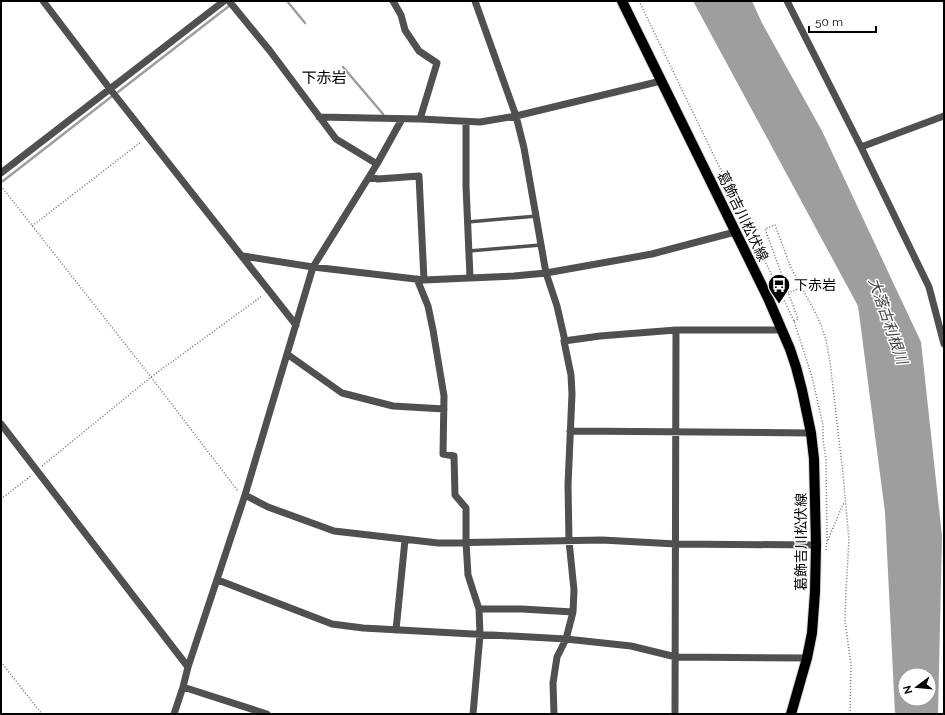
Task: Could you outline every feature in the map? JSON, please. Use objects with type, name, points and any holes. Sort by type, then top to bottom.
[{"type":"main road","name":"葛飾吉川松伏線","points":[[622,1],[782,330],[796,367],[811,433],[814,460],[816,545],[812,633],[807,658],[791,714]]},
{"type":"street","points":[[43,1],[110,89],[296,325]]},
{"type":"street","points":[[1,173],[224,1]]},
{"type":"street","points":[[229,1],[336,139],[377,164]]},
{"type":"street","points":[[393,1],[401,15],[405,30],[419,51],[437,63],[420,119]]},
{"type":"street","points":[[475,1],[516,116],[524,148],[537,216],[546,273],[557,306],[571,375],[572,394],[568,485],[569,541],[574,590],[573,612],[566,639],[557,658],[553,683],[554,714]]},
{"type":"street","points":[[787,1],[861,147],[929,287],[944,344]]},
{"type":"street","points":[[319,117],[480,122],[516,116],[661,81]]},
{"type":"street","points":[[861,147],[944,116]]},
{"type":"street","points":[[174,714],[184,687],[188,666],[218,580],[244,497],[313,267],[377,164],[402,119]]},
{"type":"street","points":[[466,122],[466,186],[470,277]]},
{"type":"street","points":[[369,177],[378,179],[419,176],[421,279],[433,330],[444,396],[443,454],[454,456],[455,495],[466,508],[468,575],[479,609],[480,635],[473,714]]},
{"type":"street","points":[[243,256],[313,267],[421,279],[514,276],[546,273],[652,254],[735,232]]},
{"type":"street","points":[[565,341],[600,336],[676,330],[782,330]]},
{"type":"street","points":[[675,714],[676,330]]},
{"type":"street","points":[[287,354],[342,393],[393,406],[444,409]]},
{"type":"street","points":[[1,424],[188,666]]},
{"type":"street","points":[[570,432],[811,433]]},
{"type":"street","points":[[244,497],[334,531],[438,543],[602,540],[676,544],[816,545]]},
{"type":"street","points":[[396,630],[405,540]]},
{"type":"street","points":[[218,580],[332,624],[363,628],[566,639],[631,646],[676,657],[807,658]]},
{"type":"street","points":[[479,609],[522,609],[573,612]]},
{"type":"street","points":[[184,687],[267,714]]},
{"type":"lane","points":[[468,222],[537,216]]},
{"type":"lane","points":[[469,251],[541,245]]},
{"type":"path","points":[[32,226],[148,137]]},
{"type":"path","points":[[1,186],[244,497]]},
{"type":"path","points":[[794,321],[798,319],[766,229],[775,225],[791,268],[814,310],[826,340],[842,459],[849,540],[846,620],[851,665],[850,714]]},
{"type":"path","points":[[781,295],[801,288]]},
{"type":"path","points":[[1,499],[151,377],[268,291]]},
{"type":"path","points":[[775,294],[780,292]]},
{"type":"path","points":[[827,541],[843,504],[846,503]]},
{"type":"path","points":[[1,662],[42,714]]},
{"type":"water","name":"大落古利根川","points":[[693,1],[752,1],[762,23],[822,131],[921,342],[942,536],[938,714],[895,714],[885,512],[858,306]]},
{"type":"waterway","points":[[287,1],[305,23]]},
{"type":"waterway","points":[[118,92],[229,6]]},
{"type":"waterway","points":[[343,67],[383,114]]},
{"type":"waterway","points":[[3,181],[111,97]]},
{"type":"place","name":"下赤岩","points":[[779,304]]},
{"type":"district","name":"下赤岩","points":[[324,78]]}]
